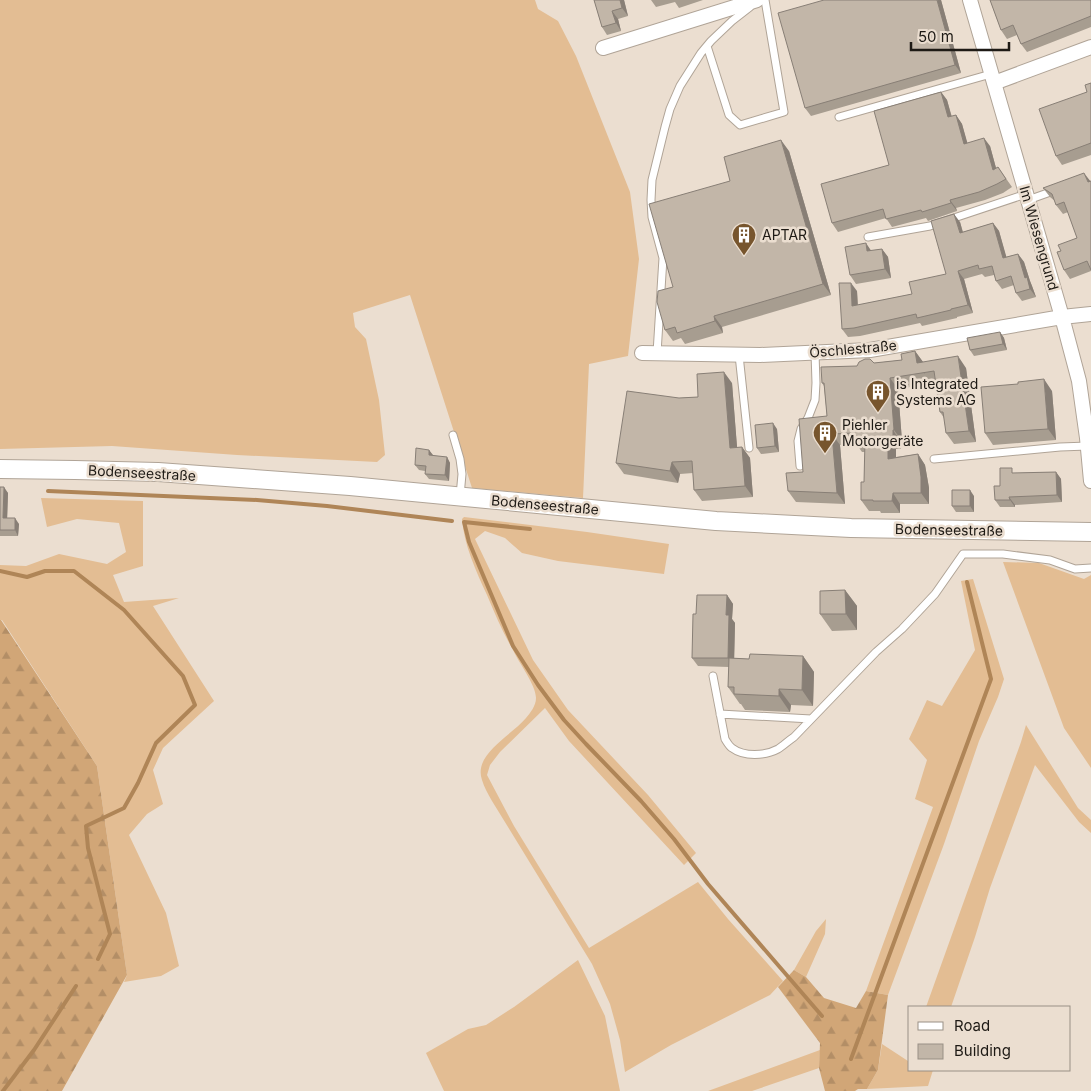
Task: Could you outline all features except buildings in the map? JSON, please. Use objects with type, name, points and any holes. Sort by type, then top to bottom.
[{"type":"street","points":[[603,48],[736,3],[759,0]]},
{"type":"street","name":"Im Wiesengrund","points":[[970,0],[1062,316],[1079,381],[1091,481]]},
{"type":"street","points":[[992,79],[1091,46]]},
{"type":"street","name":"Öschlestraße","points":[[642,353],[760,355],[870,350],[1062,316],[1091,314]]},
{"type":"street","name":"Bodenseestraße","points":[[0,469],[158,472],[350,486],[716,521],[842,528],[1091,532]]},
{"type":"lane","points":[[656,353],[663,258],[652,216],[652,180],[670,109],[680,86],[707,46],[732,21],[759,0]]},
{"type":"lane","points":[[707,46],[729,115],[740,125],[784,112],[765,0]]},
{"type":"lane","points":[[839,117],[992,79]]},
{"type":"lane","points":[[868,237],[930,226],[1064,187]]},
{"type":"lane","points":[[800,466],[798,441],[801,429],[808,418],[815,400],[815,353]]},
{"type":"lane","points":[[739,355],[748,448]]},
{"type":"lane","points":[[453,435],[462,474],[460,497]]},
{"type":"lane","points":[[934,459],[1088,446]]},
{"type":"lane","points":[[713,676],[725,739],[730,747],[742,753],[767,754],[778,749],[794,737],[876,652],[902,629],[935,594],[964,554],[1012,555],[1050,560],[1075,569],[1091,568]]},
{"type":"lane","points":[[720,714],[811,719]]},
{"type":"shaded area","points":[[0,0],[535,0],[538,9],[558,21],[576,56],[630,192],[639,259],[628,356],[589,364],[583,498],[472,488],[410,295],[353,313],[355,327],[366,339],[379,400],[385,455],[377,462],[112,446],[0,449]]},
{"type":"shaded area","points":[[41,498],[143,501],[143,566],[113,575],[124,602],[179,598],[153,606],[214,701],[163,748],[153,770],[163,804],[147,814],[129,835],[166,913],[179,966],[161,976],[124,982],[127,975],[97,766],[2,620],[0,620],[0,565],[26,566],[59,554],[107,564],[126,552],[119,523],[77,519],[47,527]]},
{"type":"shaded area","points":[[464,517],[669,544],[664,574],[558,561],[522,553],[505,538],[485,531],[475,539],[533,660],[568,710],[648,795],[696,853],[684,865],[569,741],[545,708],[500,752],[490,765],[487,775],[514,826],[589,948],[698,882],[783,981],[770,995],[671,1045],[625,1072],[620,1040],[610,1004],[592,964],[492,801],[482,780],[483,762],[488,754],[526,718],[534,707],[536,698],[530,681],[502,630],[475,567],[463,529],[462,519]]},
{"type":"shaded area","points":[[1003,562],[1039,563],[1084,579],[1091,575],[1091,768],[1064,728]]},
{"type":"shaded area","points":[[973,579],[1004,679],[979,741],[944,844],[888,995],[866,991],[933,807],[915,799],[927,760],[909,739],[927,700],[942,706],[975,650],[961,581]]},
{"type":"shaded area","points":[[1026,725],[1078,808],[1091,820],[1091,833],[1079,822],[1035,765],[990,888],[951,1006],[926,1006]]},
{"type":"shaded area","points":[[826,919],[825,934],[806,977],[794,970],[816,931]]},
{"type":"shaded area","points":[[578,960],[605,1016],[620,1091],[444,1091],[426,1053],[468,1029],[486,1025]]},
{"type":"shaded area","points":[[882,1044],[908,1061],[908,1071],[933,1071],[928,1086],[867,1089],[878,1070]]},
{"type":"shaded area","points":[[820,1050],[819,1068],[752,1091],[708,1091]]},
{"type":"green space","points":[[0,620],[97,766],[127,975],[62,1091],[0,1091]]},
{"type":"green space","points":[[794,970],[806,977],[824,998],[856,1008],[866,991],[888,995],[878,1070],[867,1089],[825,1091],[819,1068],[820,1043],[778,987]]},
{"type":"waterway","points":[[48,491],[257,500],[327,506],[452,521]]},
{"type":"waterway","points":[[530,529],[464,522],[469,542],[513,646],[538,685],[564,720],[641,801],[674,839],[708,884],[822,1016]]},
{"type":"waterway","points":[[0,571],[27,577],[45,571],[74,571],[124,610],[183,676],[195,705],[156,743],[138,783],[124,808],[86,826],[88,848],[110,934],[98,959]]},
{"type":"waterway","points":[[851,1059],[991,679],[967,582]]},
{"type":"waterway","points":[[3,1091],[34,1050],[76,986]]},
{"type":"place","name":"APTAR","points":[[744,256]]},
{"type":"place","name":"is Integrated Systems AG","points":[[878,413]]},
{"type":"place","name":"Piehler Motorgeräte","points":[[825,454]]}]
